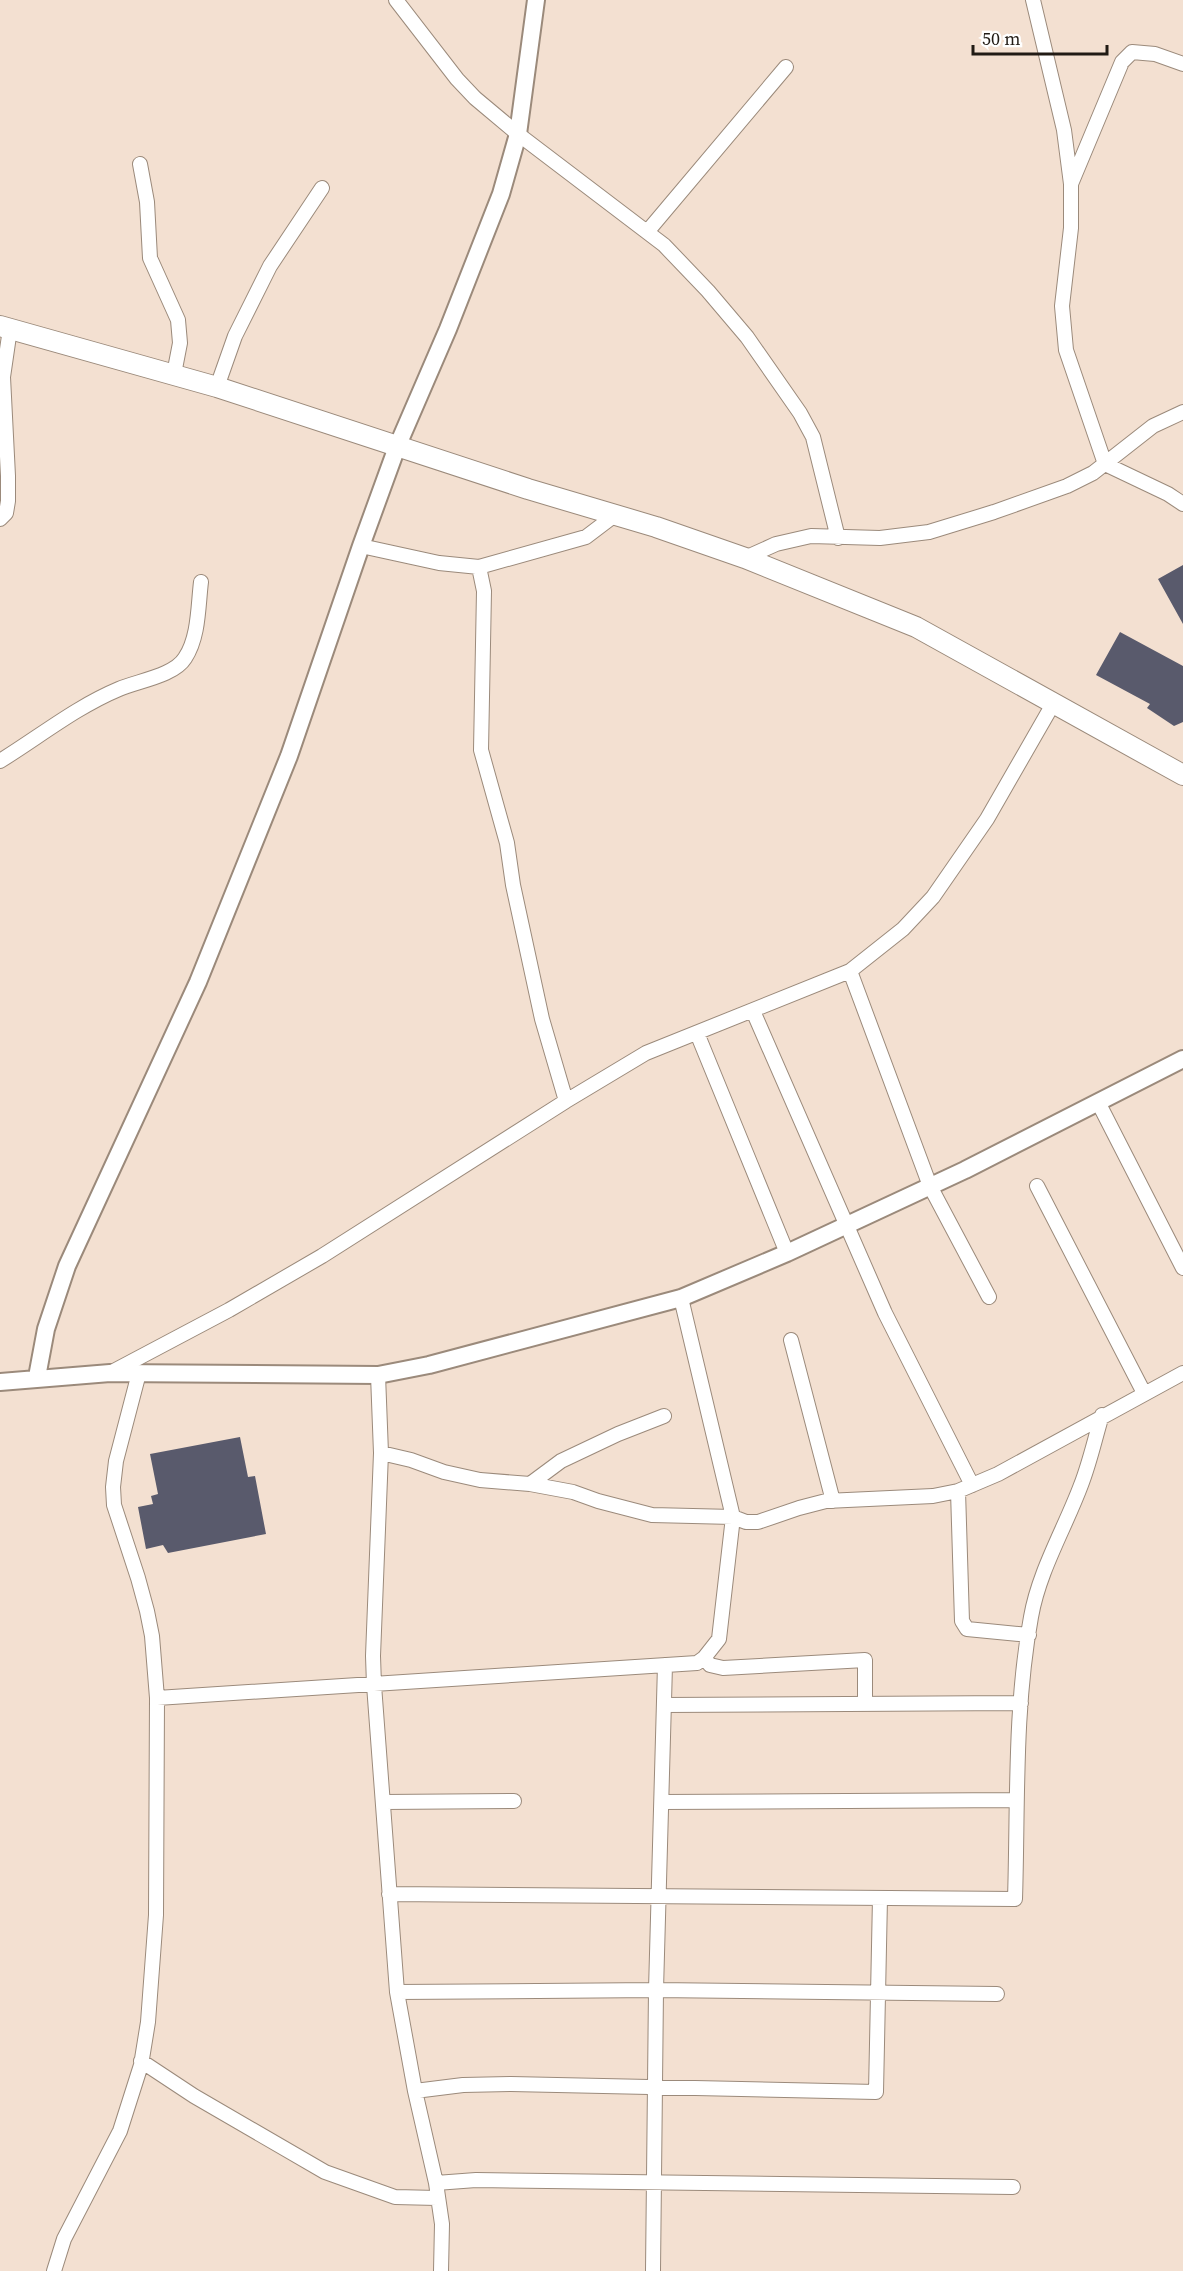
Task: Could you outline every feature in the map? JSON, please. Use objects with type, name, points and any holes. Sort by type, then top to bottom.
[{"type":"main road","points":[[5,328],[217,387],[745,558],[916,627],[1183,775]]},
{"type":"street","points":[[396,0],[457,79],[475,98],[518,134],[664,245],[747,338],[800,413],[813,437],[838,538]]},
{"type":"street","points":[[37,1377],[46,1329],[67,1266],[202,971],[288,756],[360,546],[397,447],[501,194],[518,134],[536,0]]},
{"type":"street","points":[[1033,0],[1064,130],[1071,184],[1071,228],[1062,306],[1066,350],[1105,464],[1168,494],[1183,504]]},
{"type":"street","points":[[1071,184],[1122,62],[1132,52],[1155,54],[1183,64]]},
{"type":"street","points":[[647,232],[786,67]]},
{"type":"street","points":[[140,164],[147,202],[150,258],[178,320],[180,343],[174,374]]},
{"type":"street","points":[[217,387],[235,336],[270,266],[322,188]]},
{"type":"street","points":[[0,519],[6,513],[8,501],[3,377],[5,328]]},
{"type":"street","points":[[745,558],[776,544],[811,536],[880,538],[929,532],[994,512],[1067,486],[1093,473],[1153,426],[1183,412]]},
{"type":"street","points":[[360,546],[439,563],[479,567],[586,537],[615,515]]},
{"type":"street","points":[[479,567],[484,591],[481,750],[507,843],[513,885],[542,1019],[566,1101]]},
{"type":"street","points":[[0,761],[80,709],[119,688],[163,674],[184,661],[192,645],[201,582]]},
{"type":"street","points":[[110,1373],[229,1310],[322,1256],[646,1053],[850,971],[903,929],[933,897],[987,819],[1053,704]]},
{"type":"street","points":[[850,971],[930,1186],[989,1297]]},
{"type":"street","points":[[753,1011],[885,1313],[972,1485]]},
{"type":"street","points":[[697,1033],[787,1253]]},
{"type":"street","points":[[0,1382],[37,1377],[110,1373],[378,1376],[429,1365],[681,1298],[787,1253],[930,1186],[1183,1059]]},
{"type":"street","points":[[1098,1102],[1183,1268]]},
{"type":"street","points":[[1037,1186],[1144,1394]]},
{"type":"street","points":[[157,1698],[697,1663],[704,1658],[719,1639],[733,1517],[681,1298]]},
{"type":"street","points":[[790,1340],[833,1501]]},
{"type":"street","points":[[54,2271],[64,2239],[120,2132],[141,2061],[148,2022],[156,1915],[157,1698],[152,1636],[147,1611],[114,1505],[113,1487],[116,1461],[139,1373]]},
{"type":"street","points":[[381,1453],[480,1480],[530,1484],[573,1492],[597,1501],[652,1515],[733,1517],[746,1522],[758,1522],[799,1508],[833,1501],[933,1496],[958,1491],[998,1474],[1102,1415],[1183,1373]]},
{"type":"street","points":[[378,1376],[381,1453],[373,1656],[374,1685],[398,1992],[436,2183],[442,2224],[441,2271]]},
{"type":"street","points":[[389,1894],[1015,1899],[1016,1800],[1021,1703],[1031,1616],[1046,1571],[1082,1484],[1102,1415]]},
{"type":"street","points":[[530,1484],[561,1461],[618,1434],[664,1416]]},
{"type":"street","points":[[958,1491],[962,1621],[967,1629],[1029,1635]]},
{"type":"street","points":[[704,1658],[710,1665],[723,1668],[865,1660],[865,1704]]},
{"type":"street","points":[[653,2271],[656,1990],[665,1665]]},
{"type":"street","points":[[664,1705],[1021,1703]]},
{"type":"street","points":[[662,1802],[1016,1800]]},
{"type":"street","points":[[384,1802],[514,1801]]},
{"type":"street","points":[[416,2091],[463,2085],[655,2086],[876,2092],[880,1993],[880,1898]]},
{"type":"street","points":[[398,1992],[656,1990],[997,1994]]},
{"type":"street","points":[[141,2061],[194,2096],[325,2172],[395,2197],[437,2198]]},
{"type":"street","points":[[436,2183],[476,2180],[1013,2187]]},
{"type":"building","points":[[1183,565],[1183,624],[1158,579]]},
{"type":"building","points":[[1120,632],[1183,666],[1183,722],[1174,726],[1147,708],[1150,704],[1096,675]]},
{"type":"building","points":[[240,1437],[248,1477],[255,1476],[266,1534],[168,1553],[163,1545],[146,1549],[138,1507],[153,1504],[151,1496],[158,1494],[150,1454]]}]
